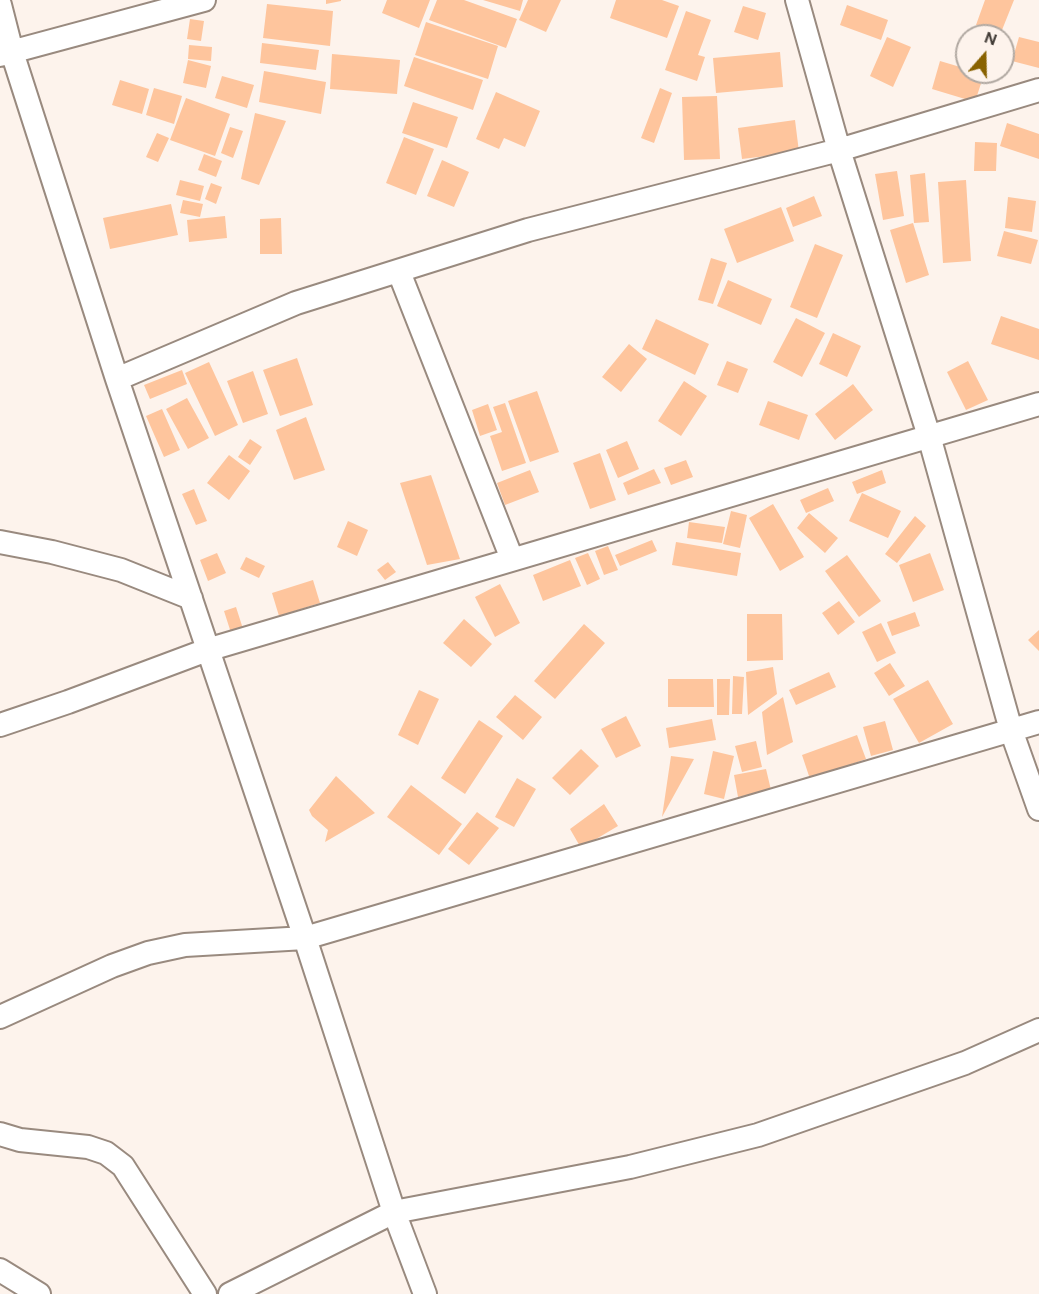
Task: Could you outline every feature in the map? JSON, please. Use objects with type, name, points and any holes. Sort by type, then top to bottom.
[{"type":"street","points":[[6,53],[204,0]]},
{"type":"street","points":[[797,0],[839,150],[929,436],[1011,730],[1039,809]]},
{"type":"street","points":[[0,5],[6,53],[305,938],[394,1212],[425,1294]]},
{"type":"street","points":[[117,379],[296,303],[528,230],[839,150],[1039,90]]},
{"type":"street","points":[[399,272],[512,559]]},
{"type":"street","points":[[0,724],[68,702],[207,650],[1039,404]]},
{"type":"street","points":[[0,542],[52,552],[121,570],[191,598]]},
{"type":"street","points":[[0,1017],[112,966],[148,953],[185,945],[305,938],[1039,722]]},
{"type":"street","points":[[230,1294],[394,1212],[630,1167],[758,1135],[965,1063],[1039,1030]]},
{"type":"street","points":[[0,1134],[20,1140],[88,1147],[106,1153],[123,1166],[148,1210],[205,1294]]},
{"type":"street","points":[[0,1270],[39,1294]]},
{"type":"building","points":[[326,0],[341,0],[341,1],[326,4]]},
{"type":"building","points":[[387,0],[430,0],[419,28],[382,13]]},
{"type":"building","points":[[437,0],[464,0],[517,19],[506,48],[429,20]]},
{"type":"building","points":[[483,0],[523,0],[520,11]]},
{"type":"building","points":[[528,0],[561,0],[546,32],[519,20]]},
{"type":"building","points":[[616,0],[662,0],[679,6],[667,38],[610,18]]},
{"type":"building","points":[[985,0],[1014,0],[1004,24],[976,24]]},
{"type":"building","points":[[267,4],[333,11],[330,46],[263,38]]},
{"type":"building","points":[[847,5],[888,20],[881,40],[840,25]]},
{"type":"building","points":[[743,6],[766,13],[758,40],[734,32]]},
{"type":"building","points":[[686,11],[711,20],[698,55],[705,57],[697,81],[665,70]]},
{"type":"building","points":[[190,19],[204,21],[201,41],[187,39]]},
{"type":"building","points":[[426,22],[498,46],[488,79],[415,55]]},
{"type":"building","points":[[887,37],[911,47],[893,87],[870,76]]},
{"type":"building","points":[[1019,37],[1039,42],[1039,68],[1015,62]]},
{"type":"building","points":[[262,43],[319,50],[316,70],[260,63]]},
{"type":"building","points":[[189,45],[212,47],[211,61],[188,59]]},
{"type":"building","points":[[780,52],[783,87],[716,93],[713,58]]},
{"type":"building","points":[[332,54],[400,60],[397,94],[330,89]]},
{"type":"building","points":[[414,57],[483,80],[473,110],[404,86]]},
{"type":"building","points":[[188,60],[211,66],[206,88],[183,83]]},
{"type":"building","points":[[940,61],[955,65],[955,84],[981,84],[975,102],[932,89]]},
{"type":"building","points":[[264,71],[326,82],[321,114],[259,102]]},
{"type":"building","points":[[222,76],[254,85],[247,108],[215,98]]},
{"type":"building","points":[[120,80],[149,89],[142,114],[112,105]]},
{"type":"building","points":[[154,88],[182,96],[174,124],[146,115]]},
{"type":"building","points":[[660,88],[672,93],[654,143],[641,138]]},
{"type":"building","points":[[496,92],[540,111],[525,147],[504,138],[499,149],[476,139]]},
{"type":"building","points":[[717,96],[720,159],[684,160],[682,97]]},
{"type":"building","points":[[186,98],[230,114],[215,156],[170,140]]},
{"type":"building","points":[[413,102],[458,117],[447,148],[402,133]]},
{"type":"building","points":[[255,113],[286,121],[259,185],[241,179]]},
{"type":"building","points":[[795,120],[799,152],[742,159],[738,128]]},
{"type":"building","points":[[1007,123],[1039,134],[1039,159],[1000,146]]},
{"type":"building","points":[[230,127],[243,131],[233,158],[221,153]]},
{"type":"building","points":[[157,133],[169,138],[158,162],[146,157]]},
{"type":"building","points":[[404,137],[434,149],[416,195],[386,183]]},
{"type":"building","points":[[975,142],[997,143],[996,171],[974,171]]},
{"type":"building","points":[[204,154],[222,161],[216,177],[198,170]]},
{"type":"building","points":[[442,160],[469,172],[454,207],[427,196]]},
{"type":"building","points":[[897,171],[904,216],[883,220],[875,174]]},
{"type":"building","points":[[925,173],[929,222],[914,223],[910,175]]},
{"type":"building","points":[[180,180],[204,186],[200,201],[176,195]]},
{"type":"building","points":[[966,180],[971,261],[943,263],[938,182]]},
{"type":"building","points":[[211,183],[222,187],[216,204],[205,199]]},
{"type":"building","points":[[814,196],[822,216],[793,227],[786,208]]},
{"type":"building","points":[[1008,197],[1036,201],[1032,232],[1005,228]]},
{"type":"building","points":[[183,200],[203,204],[200,217],[180,213]]},
{"type":"building","points":[[171,204],[178,235],[110,249],[103,218]]},
{"type":"building","points":[[781,207],[794,241],[737,263],[724,229]]},
{"type":"building","points":[[225,216],[227,238],[189,242],[187,220]]},
{"type":"building","points":[[281,218],[282,254],[260,254],[260,219]]},
{"type":"building","points":[[913,223],[929,275],[906,283],[890,230]]},
{"type":"building","points":[[1004,231],[1038,240],[1031,264],[997,256]]},
{"type":"building","points":[[815,244],[843,255],[817,318],[790,307]]},
{"type":"building","points":[[711,258],[727,263],[713,304],[698,300]]},
{"type":"building","points":[[728,280],[772,299],[761,325],[717,306]]},
{"type":"building","points":[[1001,316],[1039,329],[1039,360],[991,344]]},
{"type":"building","points":[[796,318],[825,333],[802,377],[773,362]]},
{"type":"building","points":[[656,319],[709,344],[695,375],[642,349]]},
{"type":"building","points":[[833,333],[861,346],[847,377],[819,364]]},
{"type":"building","points":[[629,344],[647,359],[621,392],[602,377]]},
{"type":"building","points":[[297,358],[313,405],[280,416],[263,370]]},
{"type":"building","points":[[727,361],[748,369],[738,393],[717,385]]},
{"type":"building","points":[[968,361],[988,400],[966,410],[947,372]]},
{"type":"building","points":[[209,362],[238,425],[215,436],[185,373]]},
{"type":"building","points":[[182,370],[187,384],[150,399],[144,385]]},
{"type":"building","points":[[253,371],[268,414],[243,423],[227,381]]},
{"type":"building","points":[[684,381],[707,396],[681,436],[658,421]]},
{"type":"building","points":[[853,384],[873,410],[835,440],[815,414]]},
{"type":"building","points":[[537,391],[559,452],[530,462],[508,401]]},
{"type":"building","points":[[187,398],[209,438],[188,449],[166,409]]},
{"type":"building","points":[[768,401],[808,415],[799,440],[759,425]]},
{"type":"building","points":[[505,403],[526,463],[502,471],[490,436],[502,432],[493,407]]},
{"type":"building","points":[[488,404],[497,430],[480,436],[472,410]]},
{"type":"building","points":[[162,409],[180,450],[164,457],[146,416]]},
{"type":"building","points":[[306,417],[325,470],[294,480],[276,430]]},
{"type":"building","points":[[250,439],[262,447],[250,465],[238,457]]},
{"type":"building","points":[[627,441],[639,469],[618,478],[606,450]]},
{"type":"building","points":[[600,453],[616,500],[590,509],[573,463]]},
{"type":"building","points":[[229,455],[250,471],[229,500],[207,483]]},
{"type":"building","points":[[686,460],[693,477],[671,485],[664,468]]},
{"type":"building","points":[[654,469],[661,483],[628,495],[623,483]]},
{"type":"building","points":[[530,470],[539,492],[505,505],[497,483]]},
{"type":"building","points":[[882,470],[886,483],[857,494],[852,482]]},
{"type":"building","points":[[431,475],[460,559],[427,565],[400,483]]},
{"type":"building","points":[[828,488],[834,501],[806,513],[800,500]]},
{"type":"building","points":[[194,489],[207,521],[196,525],[182,494]]},
{"type":"building","points":[[862,493],[901,511],[888,538],[849,521]]},
{"type":"building","points":[[773,504],[804,557],[780,571],[749,518]]},
{"type":"building","points":[[731,511],[747,515],[740,548],[723,544]]},
{"type":"building","points":[[809,513],[838,538],[825,553],[797,528]]},
{"type":"building","points":[[915,516],[926,526],[897,563],[885,554]]},
{"type":"building","points":[[348,521],[368,530],[357,556],[337,547]]},
{"type":"building","points":[[689,522],[725,527],[722,543],[687,538]]},
{"type":"building","points":[[652,540],[657,551],[620,566],[615,555]]},
{"type":"building","points":[[676,542],[741,553],[737,576],[672,565]]},
{"type":"building","points":[[608,546],[618,570],[604,575],[595,551]]},
{"type":"building","points":[[217,553],[226,573],[208,581],[200,560]]},
{"type":"building","points":[[588,553],[600,579],[587,585],[575,558]]},
{"type":"building","points":[[930,553],[944,590],[913,602],[899,565]]},
{"type":"building","points":[[847,555],[881,601],[859,617],[825,571]]},
{"type":"building","points":[[246,557],[265,566],[259,578],[240,569]]},
{"type":"building","points":[[570,560],[581,586],[543,601],[533,575]]},
{"type":"building","points":[[388,562],[396,572],[385,580],[377,570]]},
{"type":"building","points":[[313,580],[320,603],[279,616],[272,593]]},
{"type":"building","points":[[500,584],[520,623],[495,637],[475,597]]},
{"type":"building","points":[[839,601],[855,622],[838,635],[822,613]]},
{"type":"building","points":[[236,607],[244,632],[232,636],[224,611]]},
{"type":"building","points":[[915,612],[920,626],[892,636],[887,622]]},
{"type":"building","points":[[747,614],[782,614],[783,660],[747,661]]},
{"type":"building","points":[[464,619],[492,644],[471,667],[443,643]]},
{"type":"building","points":[[881,623],[896,653],[877,662],[862,632]]},
{"type":"building","points":[[584,624],[605,643],[555,699],[534,681]]},
{"type":"building","points":[[1039,630],[1039,651],[1028,640]]},
{"type":"building","points":[[890,663],[905,686],[889,696],[874,673]]},
{"type":"building","points":[[773,667],[777,694],[748,715],[746,672]]},
{"type":"building","points":[[829,672],[836,687],[796,705],[789,690]]},
{"type":"building","points":[[733,676],[744,677],[742,714],[732,714]]},
{"type":"building","points":[[668,679],[713,679],[714,707],[668,707]]},
{"type":"building","points":[[717,679],[730,679],[729,715],[717,715]]},
{"type":"building","points":[[928,680],[953,724],[919,743],[893,699]]},
{"type":"building","points":[[419,690],[439,699],[418,745],[398,735]]},
{"type":"building","points":[[515,695],[542,717],[523,740],[496,717]]},
{"type":"building","points":[[783,697],[793,742],[767,755],[762,712]]},
{"type":"building","points":[[626,716],[641,746],[616,758],[601,729]]},
{"type":"building","points":[[712,719],[716,740],[669,748],[666,728]]},
{"type":"building","points":[[479,720],[503,736],[465,794],[441,778]]},
{"type":"building","points":[[885,721],[893,750],[871,756],[863,727]]},
{"type":"building","points":[[857,735],[866,759],[810,779],[802,755]]},
{"type":"building","points":[[756,741],[762,767],[742,772],[735,746]]},
{"type":"building","points":[[581,749],[599,766],[570,795],[552,778]]},
{"type":"building","points":[[713,751],[734,756],[724,799],[704,794]]},
{"type":"building","points":[[671,756],[694,759],[662,817]]},
{"type":"building","points":[[766,769],[771,790],[738,797],[734,775]]},
{"type":"building","points":[[336,776],[375,813],[325,842],[328,830],[312,816],[309,810]]},
{"type":"building","points":[[517,778],[536,789],[514,827],[495,817]]},
{"type":"building","points":[[411,785],[462,824],[439,855],[387,817]]},
{"type":"building","points":[[604,804],[618,826],[581,848],[570,829]]},
{"type":"building","points":[[477,812],[499,828],[469,865],[448,849]]}]
